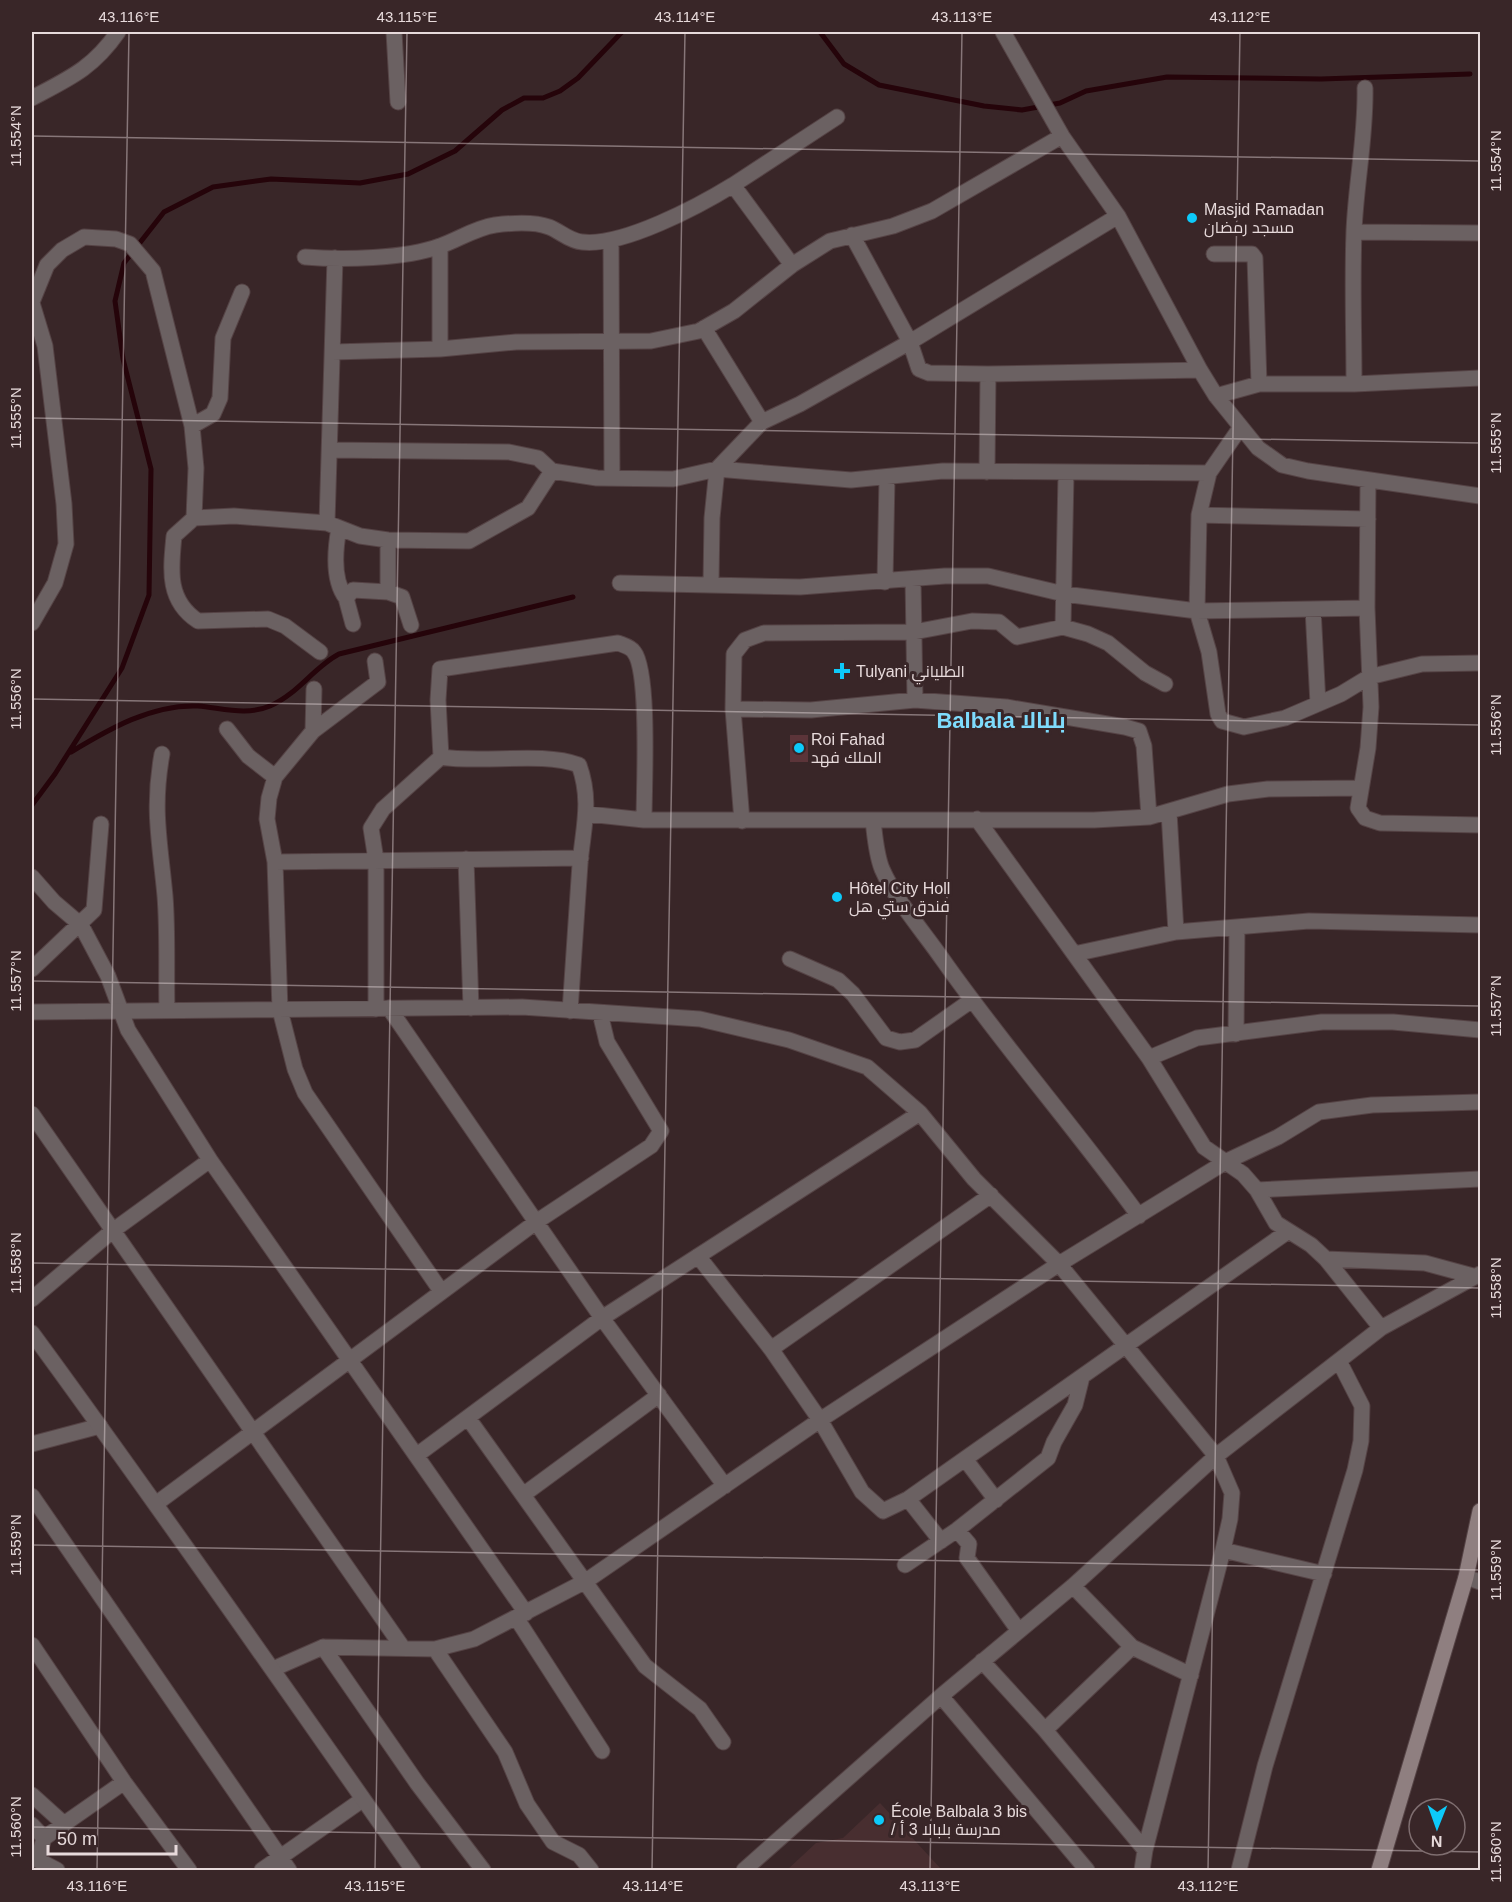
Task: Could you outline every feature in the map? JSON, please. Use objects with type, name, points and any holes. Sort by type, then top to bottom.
[{"type":"main road","points":[[1379,1870],[1473,1580],[1480,1511]]},
{"type":"street","points":[[32,98],[82,71],[106,49],[118,32]]},
{"type":"street","points":[[394,32],[398,102]]},
{"type":"street","points":[[1003,32],[1062,136],[1118,216],[1200,370],[1240,429],[1257,448],[1282,465],[1368,482],[1480,496]]},
{"type":"street","points":[[1354,384],[1354,232],[1359,161],[1366,128],[1365,88]]},
{"type":"street","points":[[305,257],[336,258],[413,253],[440,247],[492,225],[521,223],[550,227],[582,242],[611,241],[703,203],[837,117]]},
{"type":"street","points":[[333,352],[440,349],[516,342],[669,339],[704,328],[734,311],[792,265],[830,241],[893,226],[932,211],[1062,136]]},
{"type":"street","points":[[733,185],[792,265]]},
{"type":"street","points":[[711,583],[712,518],[717,469],[762,422],[800,404],[910,342],[1118,216]]},
{"type":"street","points":[[1354,232],[1480,233]]},
{"type":"street","points":[[852,235],[910,342],[919,369],[929,373],[988,375],[1200,370]]},
{"type":"street","points":[[32,623],[55,583],[66,544],[64,504],[45,346],[32,303],[47,264],[62,250],[84,237],[116,239],[130,244],[153,271],[192,426],[196,468],[194,518]]},
{"type":"street","points":[[611,241],[612,478]]},
{"type":"street","points":[[440,247],[440,349]]},
{"type":"street","points":[[1214,254],[1243,252],[1252,254],[1255,258],[1259,384]]},
{"type":"street","points":[[336,258],[330,450],[333,526],[339,589],[346,598],[353,624]]},
{"type":"street","points":[[192,426],[213,414],[220,398],[223,338],[242,292]]},
{"type":"street","points":[[704,328],[762,422]]},
{"type":"street","points":[[987,472],[988,375]]},
{"type":"street","points":[[1216,396],[1259,384],[1354,384],[1480,378]]},
{"type":"street","points":[[1240,429],[1209,473],[1199,515],[1197,611],[1209,652],[1218,714],[1222,721],[1244,727],[1285,718],[1341,694],[1369,677],[1422,664],[1480,663]]},
{"type":"street","points":[[330,450],[509,452],[538,458],[552,471],[574,476],[612,478],[674,479],[717,469],[809,478],[887,478],[943,471],[1066,474],[1209,473]]},
{"type":"street","points":[[320,652],[285,626],[267,619],[198,621],[189,615],[170,577],[174,536],[194,518],[234,516],[333,526],[360,536],[388,540],[469,541],[528,508],[552,471]]},
{"type":"street","points":[[1063,627],[1066,474]]},
{"type":"street","points":[[885,582],[887,478]]},
{"type":"street","points":[[1368,482],[1367,608],[1371,717],[1358,808],[1365,818],[1380,823],[1480,825]]},
{"type":"street","points":[[1199,515],[1368,519]]},
{"type":"street","points":[[388,540],[388,592]]},
{"type":"street","points":[[620,583],[800,586],[988,576],[1064,594],[1197,611],[1367,608]]},
{"type":"street","points":[[913,579],[915,700]]},
{"type":"street","points":[[346,598],[353,590],[388,592],[402,597],[411,624]]},
{"type":"street","points":[[1313,609],[1318,704]]},
{"type":"street","points":[[742,821],[733,709],[734,654],[745,640],[764,633],[914,632],[972,621],[999,622],[1017,637],[1042,634],[1063,627],[1108,643],[1145,673],[1165,684]]},
{"type":"street","points":[[441,757],[438,700],[440,669],[618,643],[633,650],[640,665],[645,728],[644,820]]},
{"type":"street","points":[[375,661],[378,682],[313,731],[275,777],[268,798],[267,819],[275,862],[280,1010],[295,1069],[305,1093],[441,1291]]},
{"type":"street","points":[[313,731],[314,689]]},
{"type":"street","points":[[733,709],[811,710],[915,700],[1006,707],[1139,731],[1144,746],[1149,817]]},
{"type":"street","points":[[227,729],[248,756],[275,777]]},
{"type":"street","points":[[162,754],[156,789],[156,818],[165,897],[167,1011]]},
{"type":"street","points":[[441,757],[466,761],[563,759],[579,765],[584,778],[588,814],[581,858],[570,1011]]},
{"type":"street","points":[[441,757],[383,809],[371,828],[376,860],[383,1009],[602,1318],[725,1486]]},
{"type":"street","points":[[588,814],[644,820],[1094,820],[1149,817],[1228,794],[1268,789],[1361,788]]},
{"type":"street","points":[[1169,812],[1176,932]]},
{"type":"street","points":[[977,819],[1149,1058],[1204,1147],[1227,1161],[1257,1190],[1270,1214],[1287,1232],[1311,1245],[1326,1259],[1381,1328]]},
{"type":"street","points":[[873,820],[878,858],[883,871],[972,1000],[1095,1155],[1139,1216]]},
{"type":"street","points":[[32,969],[81,925],[94,910],[101,824]]},
{"type":"street","points":[[275,862],[581,858]]},
{"type":"street","points":[[466,859],[471,1008]]},
{"type":"street","points":[[32,877],[54,902],[81,925],[108,976],[128,1030],[210,1160],[417,1455],[521,1616],[602,1751]]},
{"type":"street","points":[[1074,954],[1176,932],[1309,921],[1480,925]]},
{"type":"street","points":[[1236,1034],[1238,927]]},
{"type":"street","points":[[790,959],[837,980],[853,994],[886,1038],[900,1042],[915,1040],[972,1000]]},
{"type":"street","points":[[32,1012],[471,1008],[700,1019],[789,1040],[867,1067],[920,1113],[974,1179],[1059,1264],[1216,1456],[1232,1493],[1230,1519],[1223,1550],[1145,1850],[1142,1870]]},
{"type":"street","points":[[157,1503],[536,1222],[651,1146],[661,1131],[608,1042],[600,1013]]},
{"type":"street","points":[[1149,1058],[1197,1038],[1322,1022],[1393,1022],[1480,1030]]},
{"type":"street","points":[[273,1669],[323,1647],[435,1649],[474,1639],[521,1616],[586,1581],[820,1420],[1059,1264],[1227,1161],[1278,1137],[1319,1112],[1372,1105],[1480,1102]]},
{"type":"street","points":[[417,1455],[602,1318],[920,1113]]},
{"type":"street","points":[[32,1114],[111,1232],[404,1648]]},
{"type":"street","points":[[32,1299],[111,1232],[210,1160]]},
{"type":"street","points":[[1257,1190],[1480,1179]]},
{"type":"street","points":[[771,1349],[991,1195]]},
{"type":"street","points":[[698,1256],[771,1349],[820,1420],[862,1492],[883,1511],[909,1499],[1287,1232]]},
{"type":"street","points":[[1326,1259],[1425,1263],[1477,1275]]},
{"type":"street","points":[[744,1870],[941,1696],[1073,1586],[1216,1456],[1381,1328],[1477,1275]]},
{"type":"street","points":[[32,1334],[157,1503],[413,1870]]},
{"type":"street","points":[[1239,1870],[1265,1766],[1355,1470],[1360,1441],[1362,1406],[1339,1361]]},
{"type":"street","points":[[905,1565],[957,1530],[1048,1458],[1054,1442],[1076,1405],[1082,1377]]},
{"type":"street","points":[[523,1495],[658,1395]]},
{"type":"street","points":[[468,1418],[645,1666],[700,1709],[723,1742]]},
{"type":"street","points":[[32,1444],[100,1426]]},
{"type":"street","points":[[965,1459],[996,1500]]},
{"type":"street","points":[[32,1497],[289,1870]]},
{"type":"street","points":[[909,1499],[941,1541]]},
{"type":"street","points":[[957,1530],[969,1544],[967,1558],[1019,1631]]},
{"type":"street","points":[[1223,1550],[1324,1574]]},
{"type":"street","points":[[1073,1586],[1132,1647],[1191,1675]]},
{"type":"street","points":[[32,1645],[124,1782],[189,1870]]},
{"type":"street","points":[[323,1647],[417,1783],[483,1870]]},
{"type":"street","points":[[1045,1730],[1132,1647]]},
{"type":"street","points":[[435,1649],[505,1752],[527,1804],[553,1842],[579,1855],[591,1870]]},
{"type":"street","points":[[982,1661],[1045,1730],[1145,1850]]},
{"type":"street","points":[[941,1696],[1087,1870]]},
{"type":"street","points":[[57,1870],[35,1858],[44,1838],[124,1782]]},
{"type":"street","points":[[32,1795],[63,1823]]},
{"type":"street","points":[[262,1870],[362,1800]]},
{"type":"street","points":[[32,1825],[44,1838]]},
{"type":"shaded area","name":"Roi Fahad الملك فهد","points":[[790,735],[808,735],[808,762],[790,762]]},
{"type":"shaded area","name":"École Balbala 3 bis / مدرسة بلبالا 3 أ","points":[[880,1803],[942,1870],[787,1870],[816,1843],[843,1838]]},
{"type":"waterway","points":[[32,805],[55,774],[122,668],[149,595],[151,469],[123,359],[115,301],[124,263],[164,212],[213,187],[271,179],[360,183],[408,174],[455,151],[502,110],[524,98],[543,98],[560,91],[578,78],[622,32]]},
{"type":"waterway","points":[[820,32],[844,64],[879,85],[984,106],[1022,110],[1060,103],[1086,91],[1167,77],[1321,79],[1470,74]]},
{"type":"waterway","points":[[71,752],[116,727],[164,709],[181,706],[234,710],[261,709],[289,695],[330,659],[339,654],[573,597]]},
{"type":"place","name":"Masjid Ramadan مسجد رمضان","points":[[1192,218]]},
{"type":"place","name":"Tulyani الطلياني","points":[[842,671]]},
{"type":"place","name":"Roi Fahad الملك فهد","points":[[799,748]]},
{"type":"place","name":"Hôtel City Holl فندق ستي هل","points":[[837,897]]},
{"type":"place","name":"École Balbala 3 bis / مدرسة بلبالا 3 أ","points":[[879,1820]]},
{"type":"district","name":"Balbala بلبالا","points":[[1001,720]]}]
